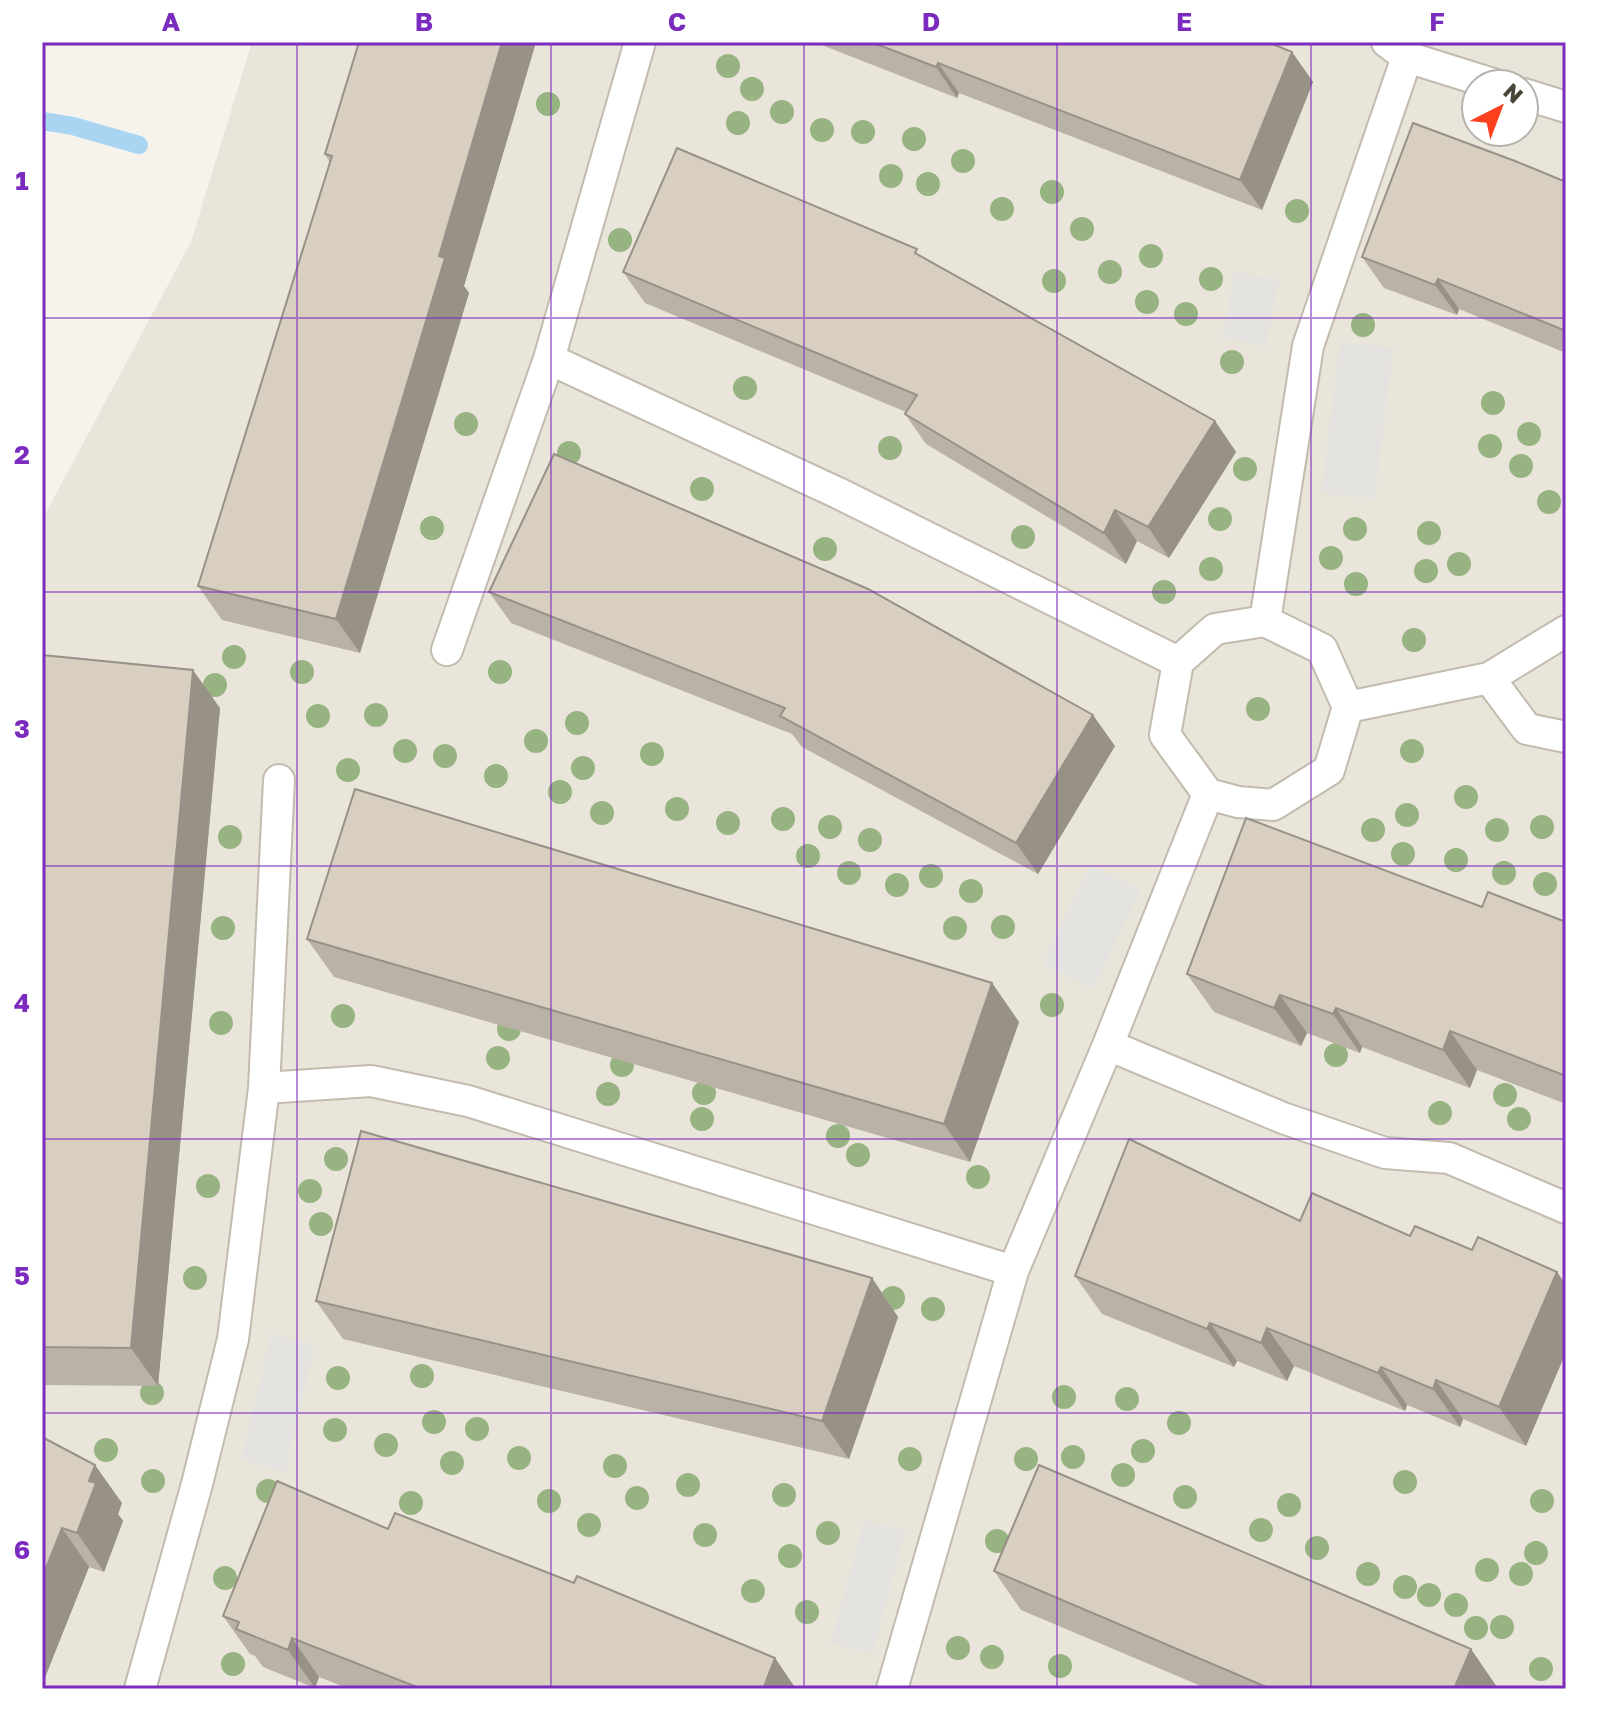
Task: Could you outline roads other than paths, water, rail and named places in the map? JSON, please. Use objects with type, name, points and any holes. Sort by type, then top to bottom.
[{"type":"lane","points":[[447,650],[549,359],[640,42]]},
{"type":"lane","points":[[1265,621],[1308,346],[1397,49],[1460,72]]},
{"type":"lane","points":[[1540,99],[1566,107]]},
{"type":"lane","points":[[549,359],[838,493],[1178,662]]},
{"type":"lane","points":[[1265,621],[1322,649],[1348,707],[1329,770],[1273,805],[1238,802],[1208,794],[1165,735],[1178,662],[1215,629],[1265,621]]},
{"type":"lane","points":[[1348,707],[1489,678],[1566,631]]},
{"type":"lane","points":[[1489,678],[1527,729],[1566,737]]},
{"type":"lane","points":[[140,1689],[197,1484],[233,1339],[264,1088],[279,780]]},
{"type":"lane","points":[[892,1689],[1013,1271],[1108,1045],[1208,794]]},
{"type":"lane","points":[[1108,1045],[1283,1118],[1385,1153],[1449,1158],[1566,1208]]},
{"type":"lane","points":[[264,1088],[371,1081],[468,1101],[1013,1271]]},
{"type":"waterway","points":[[42,121],[73,126],[139,145]]}]
